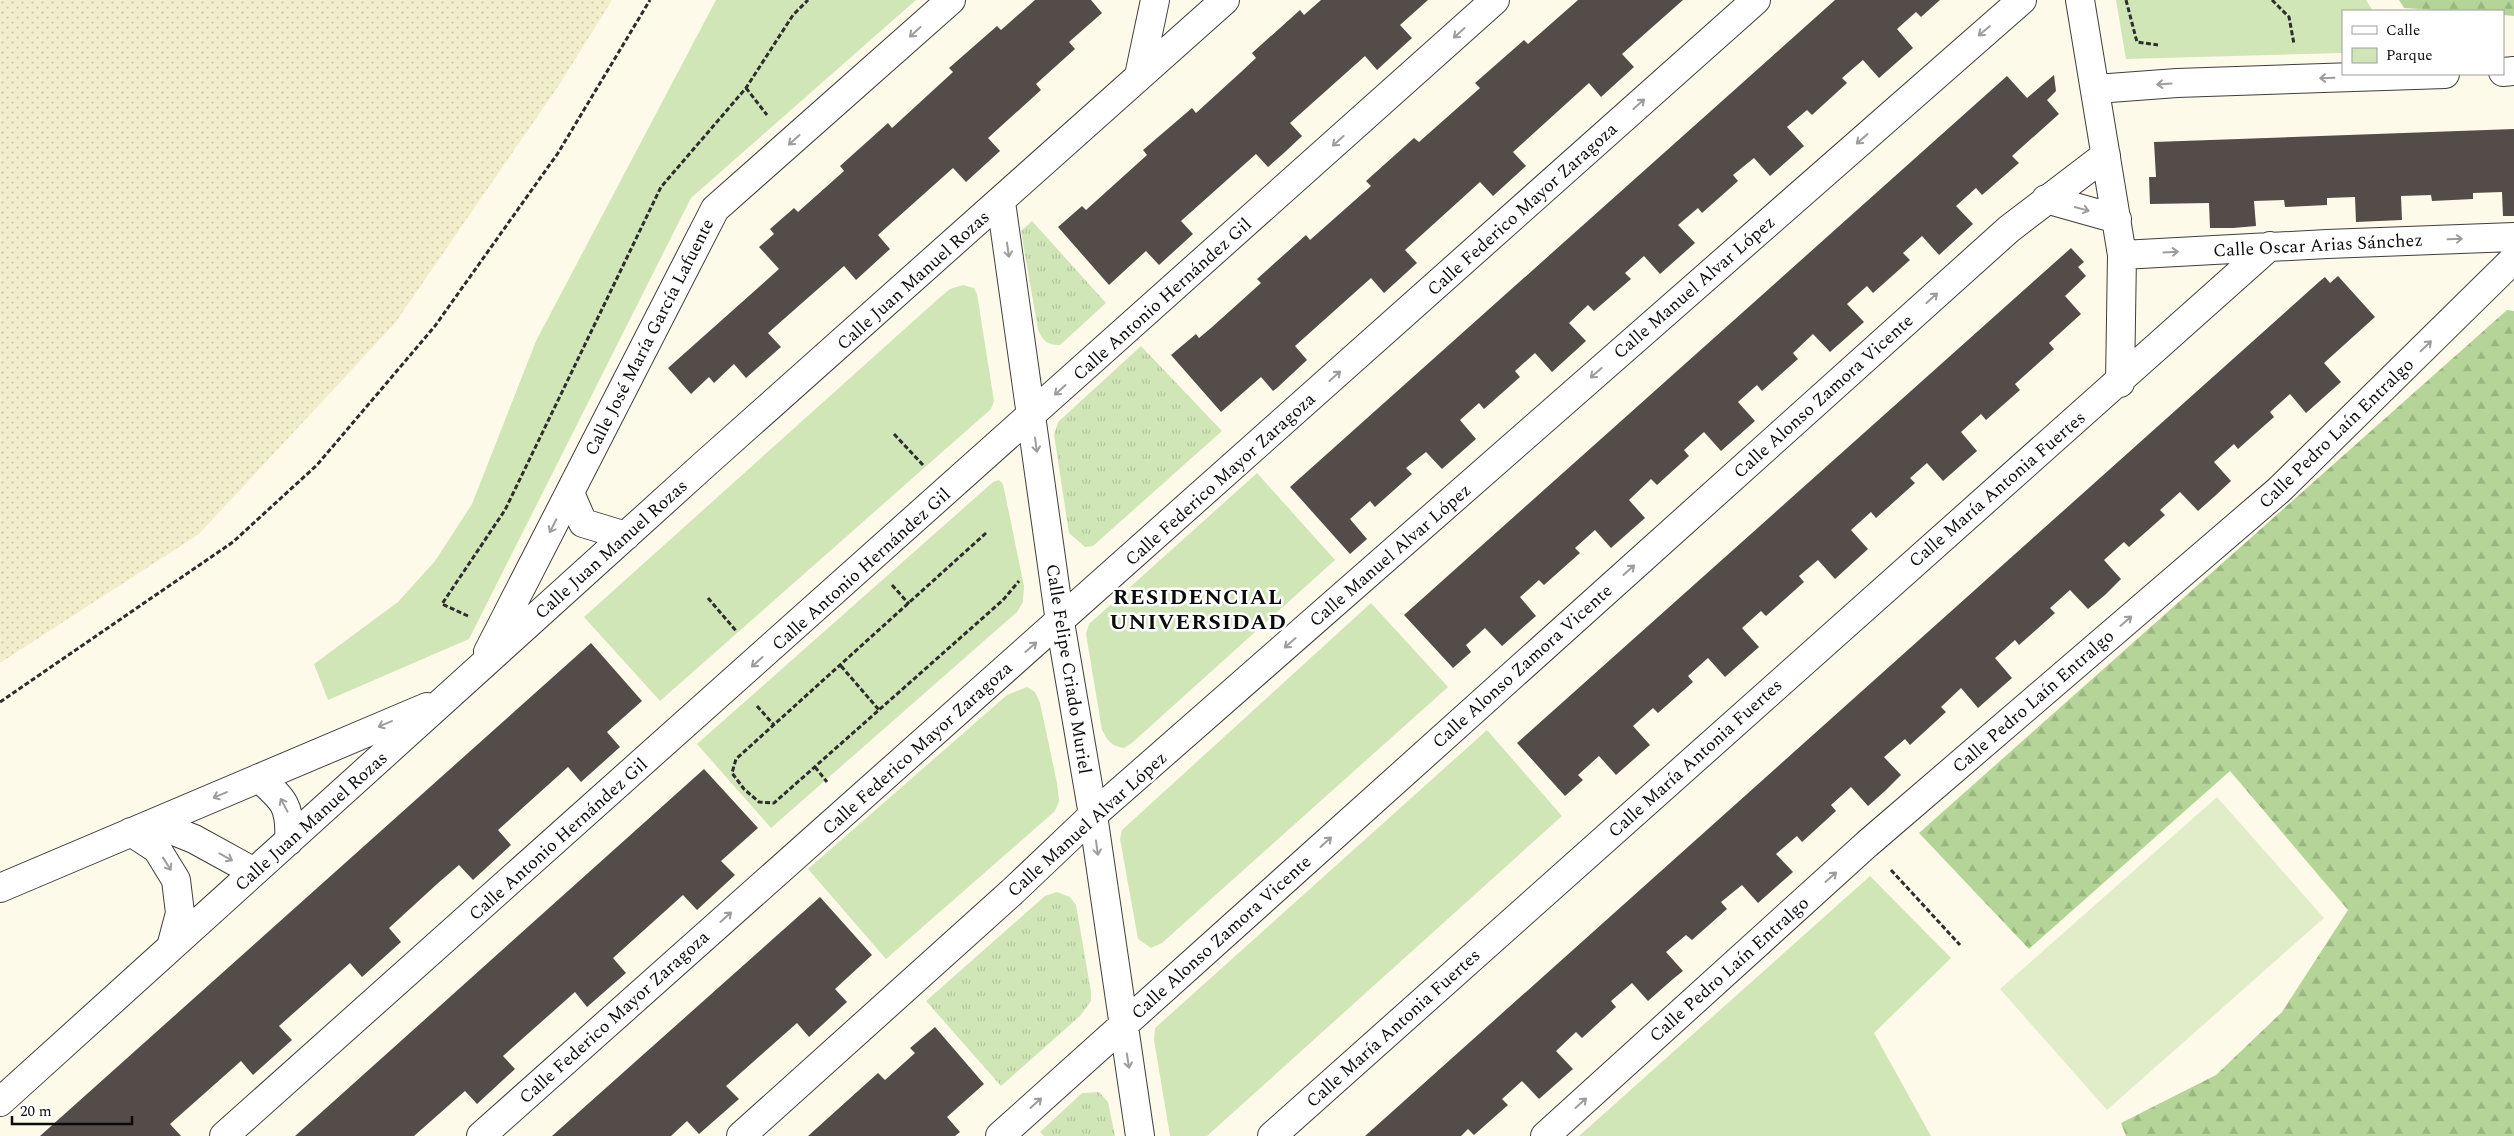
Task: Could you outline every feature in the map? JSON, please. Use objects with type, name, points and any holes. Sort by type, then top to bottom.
[{"type":"street","name":"Calle José María García Lafuente","points":[[481,666],[714,209],[952,0]]},
{"type":"street","points":[[1139,76],[1155,0]]},
{"type":"street","name":"Calle Juan Manuel Rozas","points":[[0,1102],[481,666],[1225,0]]},
{"type":"street","name":"Calle Antonio Hernández Gil","points":[[224,1136],[761,659],[1495,0]]},
{"type":"street","name":"Calle Federico Mayor Zaragoza","points":[[481,1136],[1756,0]]},
{"type":"street","name":"Calle Manuel Alvar López","points":[[741,1136],[1012,892],[1092,815],[2022,0]]},
{"type":"street","points":[[2080,0],[2122,255],[2120,383]]},
{"type":"street","points":[[2096,89],[2416,75]]},
{"type":"street","name":"Calle Alonso Zamora Vicente","points":[[1000,1136],[1994,242],[2046,199],[2106,155]]},
{"type":"street","points":[[2046,199],[2117,219]]},
{"type":"street","name":"Calle Felipe Criado Muriel","points":[[1001,202],[1060,622],[1092,815],[1122,1026],[1140,1136]]},
{"type":"street","name":"Calle Oscar Arias Sánchez","points":[[2122,255],[2270,246],[2514,237]]},
{"type":"street","name":"Calle María Antonia Fuertes","points":[[1272,1136],[2031,458],[2120,383],[2270,246]]},
{"type":"street","name":"Calle Pedro Laín Entralgo","points":[[1545,1136],[1867,844],[2279,490],[2514,259]]},
{"type":"street","points":[[570,493],[583,523],[626,536]]},
{"type":"street","points":[[0,888],[446,698]]},
{"type":"street","points":[[259,778],[278,795],[290,817],[289,841]]},
{"type":"street","points":[[131,832],[174,831],[194,839],[254,872]]},
{"type":"street","points":[[131,832],[157,849],[176,880],[180,913],[171,947]]},
{"type":"path","points":[[0,702],[232,542],[318,465],[436,326],[558,153],[650,0]]},
{"type":"path","points":[[499,631],[442,604],[505,510],[661,187],[746,88],[792,15],[808,0]]},
{"type":"path","points":[[2126,0],[2136,42],[2158,45]]},
{"type":"path","points":[[2272,0],[2289,17],[2302,79]]},
{"type":"path","points":[[894,434],[947,492]]},
{"type":"path","points":[[986,533],[841,666],[736,758],[732,772],[744,789],[759,802],[774,803],[1003,600],[1026,574]]},
{"type":"path","points":[[891,584],[909,604]]},
{"type":"path","points":[[708,598],[761,659]]},
{"type":"path","points":[[841,666],[879,710]]},
{"type":"path","points":[[757,706],[774,725]]},
{"type":"path","points":[[1867,844],[1960,945]]},
{"type":"shaded area","points":[[0,0],[612,0],[559,85],[395,323],[199,534],[0,663]]},
{"type":"green space","points":[[716,0],[916,0],[691,198],[469,639],[328,700],[314,664],[398,602],[435,561],[472,504],[536,341]]},
{"type":"green space","points":[[2116,0],[2366,0],[2372,10],[2342,10],[2342,53],[2126,59]]},
{"type":"green space","points":[[2399,0],[2514,0],[2514,16],[2504,15],[2504,10],[2404,8]]},
{"type":"green space","points":[[1032,221],[1106,303],[1060,345],[1046,342],[1038,330],[1021,231]]},
{"type":"green space","points":[[963,285],[974,288],[977,294],[994,401],[991,409],[660,701],[584,617],[938,299],[950,289]]},
{"type":"green space","points":[[2507,310],[2514,311],[2514,1136],[2126,1136],[2121,1123],[2216,1075],[2282,1012],[2348,910],[2230,771],[2029,949],[1919,833]]},
{"type":"green space","points":[[1141,346],[1222,431],[1093,546],[1085,547],[1069,533],[1054,435],[1058,422]]},
{"type":"green space","points":[[1257,473],[1335,560],[1133,742],[1124,748],[1113,744],[1102,730],[1086,634],[1089,624]]},
{"type":"green space","points":[[999,480],[1003,484],[1024,586],[1023,602],[1017,612],[771,828],[697,744],[993,482]]},
{"type":"green space","points":[[1371,603],[1448,687],[1162,943],[1151,948],[1138,939],[1120,839],[1122,830]]},
{"type":"green space","points":[[1027,687],[1035,692],[1040,703],[1057,783],[1059,801],[1055,811],[886,959],[808,869],[1007,695]]},
{"type":"green space","points":[[1487,730],[1562,816],[1207,1136],[1170,1136],[1154,1040],[1155,1028]]},
{"type":"green space","points":[[2217,797],[2324,918],[2107,1110],[2000,989]]},
{"type":"green space","points":[[1870,876],[1951,958],[1874,1033],[1931,1136],[1579,1136]]},
{"type":"green space","points":[[1057,892],[1070,897],[1076,905],[1091,1001],[1080,1016],[1001,1086],[926,1001],[1045,896]]},
{"type":"green space","points":[[1099,1092],[1108,1102],[1115,1136],[1044,1136],[1040,1132],[1082,1093]]},
{"type":"building","points":[[1035,0],[1091,0],[1102,13],[1069,42],[1075,49],[1036,84],[1041,90],[988,138],[1000,151],[966,182],[953,168],[878,235],[890,249],[856,280],[844,266],[768,333],[781,347],[746,378],[734,364],[714,383],[709,377],[691,394],[668,368],[779,269],[759,247],[774,234],[770,229],[794,208],[798,212],[844,171],[840,166],[888,123],[892,128],[953,72],[949,68],[997,26],[1001,30]]},
{"type":"building","points":[[1321,0],[1428,0],[1400,25],[1412,38],[1377,70],[1365,56],[1290,123],[1302,136],[1285,152],[1268,167],[1256,154],[1181,221],[1193,234],[1159,265],[1146,251],[1109,285],[1058,227],[1082,206],[1086,210],[1147,155],[1143,150],[1192,108],[1196,113],[1256,58],[1252,53],[1300,10],[1304,15]]},
{"type":"building","points":[[1578,0],[1683,0],[1622,54],[1634,67],[1601,97],[1589,83],[1513,152],[1526,166],[1493,196],[1480,182],[1405,250],[1417,263],[1384,293],[1371,278],[1295,346],[1307,360],[1277,388],[1273,391],[1261,377],[1221,412],[1171,355],[1196,334],[1199,338],[1211,328],[1261,283],[1257,279],[1306,235],[1310,240],[1371,186],[1366,181],[1414,138],[1419,142],[1480,88],[1475,83],[1524,40],[1528,44]]},
{"type":"building","points":[[1835,0],[1940,0],[1921,17],[1916,12],[1897,29],[1913,48],[1879,78],[1863,60],[1842,78],[1847,83],[1812,115],[1807,110],[1787,127],[1804,146],[1770,176],[1754,158],[1733,175],[1738,181],[1702,213],[1698,208],[1678,225],[1695,243],[1660,274],[1644,256],[1625,273],[1631,279],[1594,311],[1588,305],[1569,323],[1586,341],[1552,372],[1535,353],[1515,371],[1520,377],[1484,409],[1479,403],[1460,420],[1476,439],[1442,469],[1426,452],[1406,468],[1412,474],[1375,507],[1370,501],[1350,519],[1367,539],[1350,554],[1290,487]]},
{"type":"building","points":[[2054,75],[2056,91],[2047,100],[2059,114],[2012,156],[2019,163],[1982,195],[1976,188],[1956,206],[1973,224],[1939,255],[1922,236],[1903,253],[1910,260],[1873,293],[1867,286],[1847,304],[1864,322],[1830,352],[1813,334],[1793,353],[1798,359],[1762,391],[1757,385],[1738,402],[1755,421],[1721,451],[1704,432],[1684,450],[1689,456],[1657,485],[1651,479],[1629,500],[1645,518],[1611,548],[1595,530],[1575,548],[1580,553],[1544,585],[1539,580],[1520,597],[1536,616],[1502,646],[1485,628],[1466,645],[1471,652],[1453,668],[1404,615],[2007,76],[2027,98]]},
{"type":"building","points":[[2514,129],[2514,216],[2503,216],[2502,192],[2473,193],[2473,199],[2432,201],[2431,195],[2401,196],[2402,220],[2356,222],[2355,197],[2327,198],[2327,205],[2285,207],[2284,200],[2254,201],[2256,226],[2233,228],[2210,228],[2209,203],[2150,204],[2149,177],[2156,177],[2154,142]]},
{"type":"building","points":[[2071,248],[2084,262],[2078,267],[2086,276],[2065,296],[2081,314],[2049,343],[2054,349],[2015,384],[2020,390],[1986,420],[1981,414],[1961,432],[1977,451],[1943,481],[1927,463],[1910,478],[1915,483],[1876,518],[1871,512],[1851,530],[1868,549],[1835,579],[1818,560],[1799,576],[1804,582],[1766,616],[1761,611],[1742,628],[1759,647],[1725,677],[1708,658],[1688,676],[1693,682],[1658,713],[1653,708],[1633,726],[1650,745],[1616,775],[1599,756],[1578,775],[1583,780],[1565,796],[1517,743]]},
{"type":"building","points":[[2338,276],[2375,317],[2324,363],[2341,382],[2306,413],[2290,394],[2270,412],[2274,417],[2238,449],[2234,444],[2214,462],[2231,481],[2215,496],[2198,511],[2180,492],[2160,510],[2165,515],[2129,547],[2124,542],[2104,560],[2121,579],[2088,609],[2070,590],[2050,608],[2055,613],[2019,645],[2015,640],[1995,658],[2012,678],[1978,708],[1961,688],[1941,707],[1946,712],[1910,745],[1905,739],[1884,757],[1901,775],[1885,791],[1868,806],[1851,787],[1831,805],[1836,811],[1802,842],[1797,836],[1776,854],[1793,872],[1758,903],[1742,885],[1721,902],[1727,909],[1692,940],[1686,935],[1666,952],[1683,971],[1648,1001],[1632,983],[1611,1001],[1616,1007],[1582,1038],[1576,1032],[1556,1051],[1573,1069],[1539,1099],[1522,1081],[1502,1099],[1508,1105],[1474,1135],[1468,1129],[1461,1136],[1365,1136],[2320,281],[2325,277],[2330,283]]},
{"type":"building","points":[[591,643],[642,701],[607,732],[620,747],[581,782],[568,767],[498,830],[511,845],[473,880],[459,865],[437,884],[389,928],[401,942],[362,977],[350,963],[279,1026],[292,1040],[253,1075],[241,1061],[170,1124],[181,1136],[40,1136]]},
{"type":"building","points":[[704,769],[758,828],[721,861],[735,875],[697,910],[683,895],[613,958],[626,973],[587,1007],[575,992],[503,1056],[515,1069],[477,1104],[465,1091],[414,1136],[295,1136]]},
{"type":"building","points":[[820,897],[872,955],[835,989],[847,1002],[809,1037],[797,1023],[726,1086],[739,1099],[699,1134],[687,1121],[671,1136],[552,1136]]},
{"type":"building","points":[[935,1027],[984,1084],[947,1117],[960,1132],[955,1136],[808,1136],[878,1073],[885,1080],[915,1053],[910,1048]]},
{"type":"district","name":"RESIDENCIAL UNIVERSIDAD","points":[[1198,608]]}]
